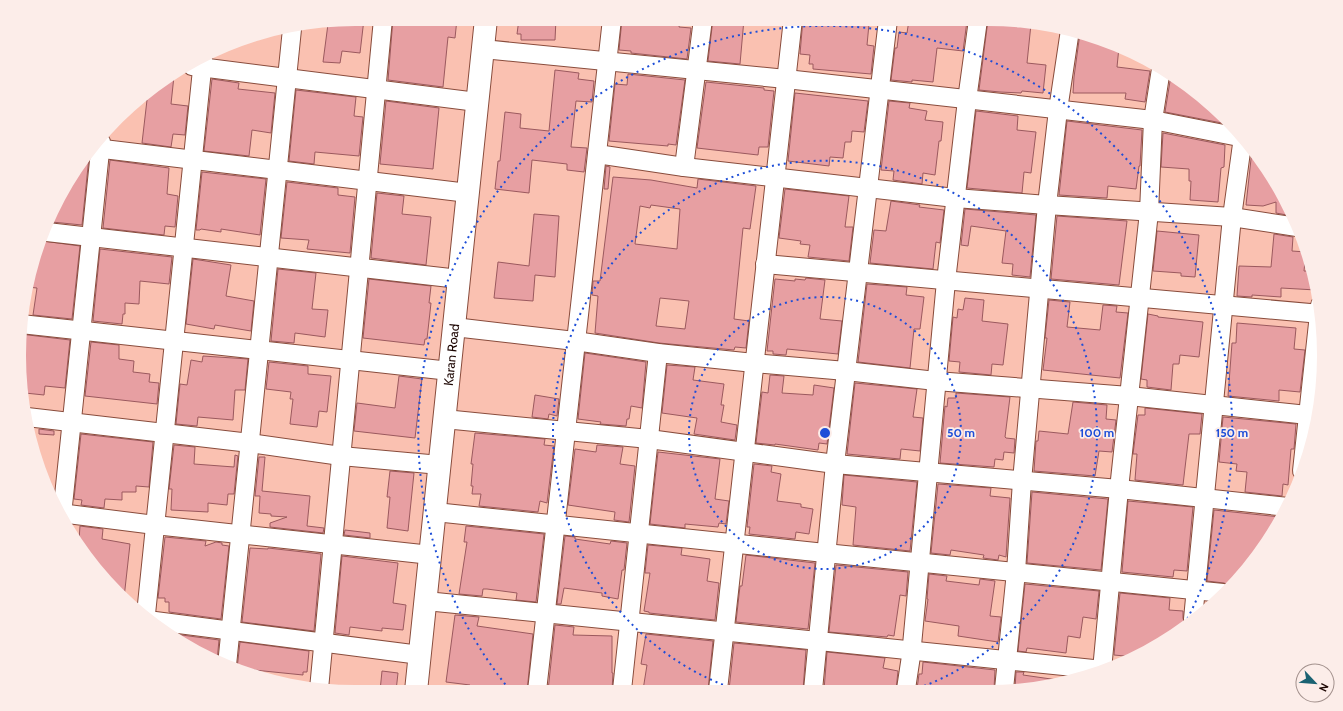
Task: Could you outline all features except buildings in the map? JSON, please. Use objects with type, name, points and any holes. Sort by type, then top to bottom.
[{"type":"street","points":[[320,683],[382,26]]},
{"type":"street","name":"Karan Road","points":[[417,685],[485,26]]},
{"type":"street","points":[[537,685],[611,26]]},
{"type":"street","points":[[684,167],[703,26]]},
{"type":"street","points":[[719,685],[792,26]]},
{"type":"street","points":[[813,685],[834,464],[887,26]]},
{"type":"street","points":[[907,685],[920,562],[946,281],[977,26]]},
{"type":"street","points":[[228,659],[292,32]]},
{"type":"street","points":[[1004,684],[1016,572],[1022,481],[1047,205],[1058,110],[1069,36]]},
{"type":"street","points":[[483,49],[786,79],[1153,120],[1233,136]]},
{"type":"street","points":[[200,65],[287,78],[477,102]]},
{"type":"street","points":[[146,610],[193,160],[199,66]]},
{"type":"street","points":[[1103,664],[1119,489],[1149,212],[1153,120],[1160,75]]},
{"type":"street","points":[[101,146],[193,160],[468,193]]},
{"type":"street","points":[[1194,612],[1206,498],[1232,217],[1242,146]]},
{"type":"street","points":[[62,505],[91,237],[98,151]]},
{"type":"street","points":[[597,154],[684,167],[956,198],[1232,217],[1291,226]]},
{"type":"street","points":[[50,232],[459,279]]},
{"type":"street","points":[[765,264],[1139,298],[1314,311]]},
{"type":"street","points":[[28,325],[450,370]]},
{"type":"street","points":[[454,327],[575,341],[658,353],[754,363],[936,381],[1129,396],[1214,406],[1312,415]]},
{"type":"street","points":[[623,685],[658,353]]},
{"type":"street","points":[[1314,396],[1317,356]]},
{"type":"street","points":[[32,418],[250,443],[341,456],[440,465]]},
{"type":"street","points":[[444,418],[649,439],[834,464],[1119,489],[1280,506]]},
{"type":"street","points":[[435,512],[1216,592]]},
{"type":"street","points":[[67,515],[431,555]]},
{"type":"street","points":[[426,601],[1090,669]]},
{"type":"street","points":[[160,621],[420,655]]}]
